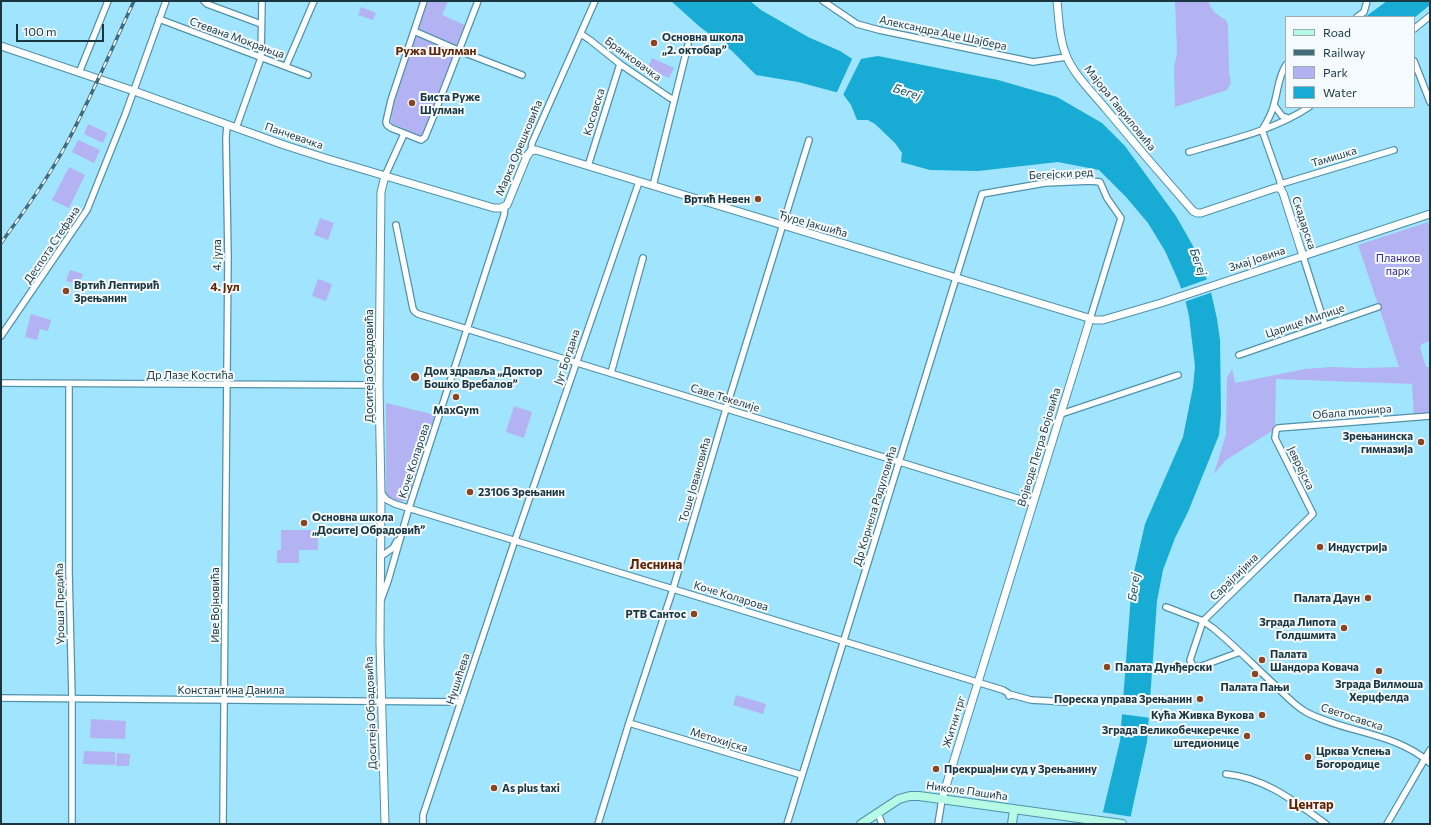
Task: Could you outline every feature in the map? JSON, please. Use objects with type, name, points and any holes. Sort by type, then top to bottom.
[{"type":"main road","name":"Николе Пашића","points":[[861,824],[899,798],[919,796],[1122,824]]},
{"type":"main road","points":[[1012,824],[1014,809]]},
{"type":"street","points":[[79,72],[108,1]]},
{"type":"street","name":"Деспота Стефана","points":[[1,336],[88,210],[134,91],[166,1]]},
{"type":"street","points":[[204,1],[207,4],[261,24]]},
{"type":"street","points":[[236,128],[262,58],[262,1]]},
{"type":"street","points":[[286,66],[314,1]]},
{"type":"street","points":[[424,1],[390,100],[386,122],[391,128],[419,140],[423,140],[425,137],[460,51],[461,42],[478,1]]},
{"type":"street","name":"Марка Орешковића","points":[[467,329],[504,215],[505,206],[510,199],[527,156],[531,152],[532,143],[595,1]]},
{"type":"street","name":"Александра Аце Шајбера","points":[[823,1],[857,24],[879,30],[1033,62],[1066,57]]},
{"type":"street","name":"Мајора Гавриловића","points":[[1057,1],[1063,46],[1066,57],[1088,87],[1180,197],[1192,211],[1197,213]]},
{"type":"street","points":[[1358,16],[1364,12],[1367,3]]},
{"type":"street","points":[[1415,28],[1430,16]]},
{"type":"street","name":"Стевана Мокрањца","points":[[159,19],[308,75]]},
{"type":"street","points":[[414,31],[522,75]]},
{"type":"street","name":"Бранковачка","points":[[581,34],[620,64],[670,98],[674,99]]},
{"type":"street","points":[[653,186],[688,45]]},
{"type":"street","name":"Панчевачка","points":[[1,46],[328,159],[494,208],[505,206]]},
{"type":"street","name":"Косовска","points":[[588,166],[620,64]]},
{"type":"street","points":[[1415,64],[1430,102]]},
{"type":"street","points":[[1262,130],[1268,121],[1274,105],[1280,75],[1285,67]]},
{"type":"street","points":[[1274,105],[1282,116],[1288,118]]},
{"type":"street","points":[[1189,152],[1262,130],[1307,108]]},
{"type":"street","name":"4. јула","points":[[226,385],[228,256],[227,125]]},
{"type":"street","name":"Скадарска","points":[[1262,130],[1325,325]]},
{"type":"street","points":[[386,176],[404,134]]},
{"type":"street","name":"Тоше Јовановића","points":[[598,824],[673,589],[726,409],[809,140]]},
{"type":"street","name":"Ђуре Јакшића","points":[[531,152],[536,150],[1090,319]]},
{"type":"street","name":"Тамишка","points":[[1197,213],[1205,212],[1285,184],[1394,150]]},
{"type":"street","name":"Доситеја Обрадовића","points":[[385,824],[380,602],[381,493],[379,385],[380,205],[381,192],[386,176]]},
{"type":"street","name":"Југ Богдана","points":[[515,540],[639,182]]},
{"type":"street","name":"Бегејски ред","points":[[982,194],[1045,183],[1100,182],[1107,198],[1121,218]]},
{"type":"street","name":"Др Корнела Радуловића","points":[[787,824],[982,194]]},
{"type":"street","name":"Змај Јовина","points":[[1090,319],[1103,320],[1166,301],[1430,214]]},
{"type":"street","name":"Војводе Петра Бојовића","points":[[978,683],[1121,218]]},
{"type":"street","name":"Саве Текелије","points":[[396,225],[412,308],[418,314],[1033,503]]},
{"type":"street","points":[[611,374],[643,258]]},
{"type":"street","name":"Царице Милице","points":[[1239,355],[1378,307]]},
{"type":"street","name":"Коче Коларова","points":[[401,536],[467,329]]},
{"type":"street","points":[[1061,414],[1178,375]]},
{"type":"street","name":"Др Лазе Костића","points":[[1,383],[379,385]]},
{"type":"street","name":"Уроша Предића","points":[[69,384],[69,572],[72,699],[72,824]]},
{"type":"street","name":"Иве Војновића","points":[[223,824],[226,385]]},
{"type":"street","name":"Обала пионира","points":[[1276,430],[1278,428],[1430,416]]},
{"type":"street","name":"Јеврејска","points":[[1276,430],[1275,438],[1313,514]]},
{"type":"street","name":"Коче Коларова","points":[[381,493],[391,502],[409,508],[978,683]]},
{"type":"street","name":"Сарајлијина","points":[[1240,652],[1199,667],[1193,666],[1190,660],[1203,621],[1313,514]]},
{"type":"street","points":[[380,557],[393,548],[401,536]]},
{"type":"street","name":"Доситеја Обрадовића","points":[[380,602],[388,581],[401,536]]},
{"type":"street","name":"Нушићева","points":[[423,824],[423,815],[515,540]]},
{"type":"street","name":"Светосавска","points":[[1166,607],[1203,621],[1213,628],[1305,711],[1312,715],[1379,736],[1409,749],[1428,761]]},
{"type":"street","points":[[978,683],[1003,690],[1009,695],[1031,700],[1066,702]]},
{"type":"street","name":"Житни трг","points":[[942,800],[978,683]]},
{"type":"street","name":"Константина Данила","points":[[1,698],[461,702]]},
{"type":"street","name":"Метохијска","points":[[630,723],[802,776]]},
{"type":"street","points":[[1387,824],[1428,761],[1430,750]]},
{"type":"street","points":[[1226,774],[1246,778],[1276,789],[1326,824]]},
{"type":"street","points":[[938,824],[942,800]]},
{"type":"street","points":[[878,813],[882,824]]},
{"type":"green space","points":[[427,1],[448,1],[442,15],[465,25],[455,48],[415,31]]},
{"type":"green space","points":[[1175,1],[1209,1],[1215,12],[1226,20],[1228,25],[1229,73],[1231,83],[1227,90],[1175,107],[1174,68],[1177,53]]},
{"type":"green space","points":[[361,7],[376,13],[373,20],[358,15]]},
{"type":"green space","points":[[415,34],[456,52],[421,138],[391,123],[394,100]]},
{"type":"green space","points":[[652,58],[674,68],[669,78],[648,68]]},
{"type":"green space","points":[[88,124],[107,133],[103,143],[84,134]]},
{"type":"green space","points":[[78,140],[100,150],[94,163],[72,152]]},
{"type":"green space","points":[[69,167],[85,175],[69,208],[52,200]]},
{"type":"green space","points":[[320,218],[334,223],[328,240],[314,235]]},
{"type":"green space","name":"Планков парк","points":[[1428,222],[1430,227],[1430,341],[1422,344],[1420,348],[1426,367],[1430,367],[1430,416],[1414,417],[1412,384],[1276,379],[1275,429],[1226,460],[1214,474],[1226,434],[1227,378],[1232,369],[1235,383],[1305,369],[1331,367],[1399,367],[1358,245]]},
{"type":"green space","points":[[70,270],[83,274],[79,285],[66,281]]},
{"type":"green space","points":[[318,279],[332,284],[326,301],[312,296]]},
{"type":"green space","points":[[31,314],[51,320],[48,331],[40,329],[37,340],[25,337]]},
{"type":"green space","points":[[386,403],[435,415],[408,500],[405,501],[396,500],[386,494]]},
{"type":"green space","points":[[514,406],[532,412],[524,438],[506,432]]},
{"type":"green space","points":[[281,530],[318,530],[318,550],[299,550],[299,563],[277,563],[277,550],[281,550]]},
{"type":"green space","points":[[736,695],[766,704],[763,714],[733,705]]},
{"type":"green space","points":[[91,719],[126,721],[125,739],[90,738]]},
{"type":"green space","points":[[84,751],[115,752],[115,765],[83,764]]},
{"type":"green space","points":[[117,753],[130,754],[129,766],[116,766]]},
{"type":"water","name":"Бегеј","points":[[671,1],[750,1],[761,10],[808,37],[840,51],[854,60],[878,56],[998,80],[1057,97],[1102,123],[1125,146],[1176,216],[1193,246],[1211,292],[1220,340],[1221,414],[1219,435],[1163,570],[1157,601],[1147,742],[1129,824],[1100,824],[1120,741],[1132,581],[1145,524],[1183,437],[1193,387],[1195,366],[1189,316],[1185,299],[1165,251],[1148,223],[1126,197],[1099,170],[1058,162],[978,171],[930,170],[901,162],[902,153],[895,143],[875,124],[868,120],[857,120],[851,105],[843,94],[798,82],[756,75],[732,51],[700,27]]},
{"type":"water","points":[[1387,1],[1430,1],[1430,5],[1415,17],[1366,16]]},
{"type":"pier","points":[[853,57],[862,57],[842,97],[836,94]]},
{"type":"pier","points":[[1208,279],[1213,292],[1184,302],[1180,289]]},
{"type":"pier","points":[[1121,701],[1152,705],[1151,718],[1120,714]]},
{"type":"pier","points":[[1101,812],[1133,817],[1131,824],[1098,824]]},
{"type":"railway","points":[[1,243],[28,206],[61,154],[94,89],[134,1]]},
{"type":"place","name":"Основна школа „2. октобар”","points":[[654,43]]},
{"type":"place","name":"Биста Руже Шулман","points":[[412,103]]},
{"type":"place","name":"Вртић Невен","points":[[758,199]]},
{"type":"place","name":"Вртић Лептирић Зрењанин","points":[[66,291]]},
{"type":"place","name":"Дом здравља „Доктор Бошко Вребалов”","points":[[415,377]]},
{"type":"place","name":"MaxGym","points":[[456,397]]},
{"type":"place","name":"Зрењанинска гимназија","points":[[1421,442]]},
{"type":"place","name":"23106 Зрењанин","points":[[470,492]]},
{"type":"place","name":"Основна школа „Доситеј Обрадовић”","points":[[304,523]]},
{"type":"place","name":"Индустрија","points":[[1320,547]]},
{"type":"place","name":"Палата Даун","points":[[1368,598]]},
{"type":"place","name":"РТВ Сантос","points":[[694,614]]},
{"type":"place","name":"Зграда Липота Голдшмита","points":[[1344,628]]},
{"type":"place","name":"Палата Шандора Ковача","points":[[1262,660]]},
{"type":"place","name":"Палата Дунђерски","points":[[1107,667]]},
{"type":"place","name":"Зграда Вилмоша Херцфелда","points":[[1379,671]]},
{"type":"place","name":"Палата Пањи","points":[[1255,674]]},
{"type":"place","name":"Пореска управа Зрењанин","points":[[1200,699]]},
{"type":"place","name":"Кућа Живка Вукова","points":[[1262,715]]},
{"type":"place","name":"Зграда Великобечкеречке штедионице","points":[[1247,736]]},
{"type":"place","name":"Црква Успења Богородице","points":[[1308,757]]},
{"type":"place","name":"Прекршајни суд у Зрењанину","points":[[936,769]]},
{"type":"place","name":"As plus taxi","points":[[494,788]]},
{"type":"district","name":"Ружа Шулман","points":[[436,51]]},
{"type":"district","name":"4. јул","points":[[225,287]]},
{"type":"district","name":"Леснина","points":[[656,565]]},
{"type":"district","name":"Центар","points":[[1311,805]]}]
